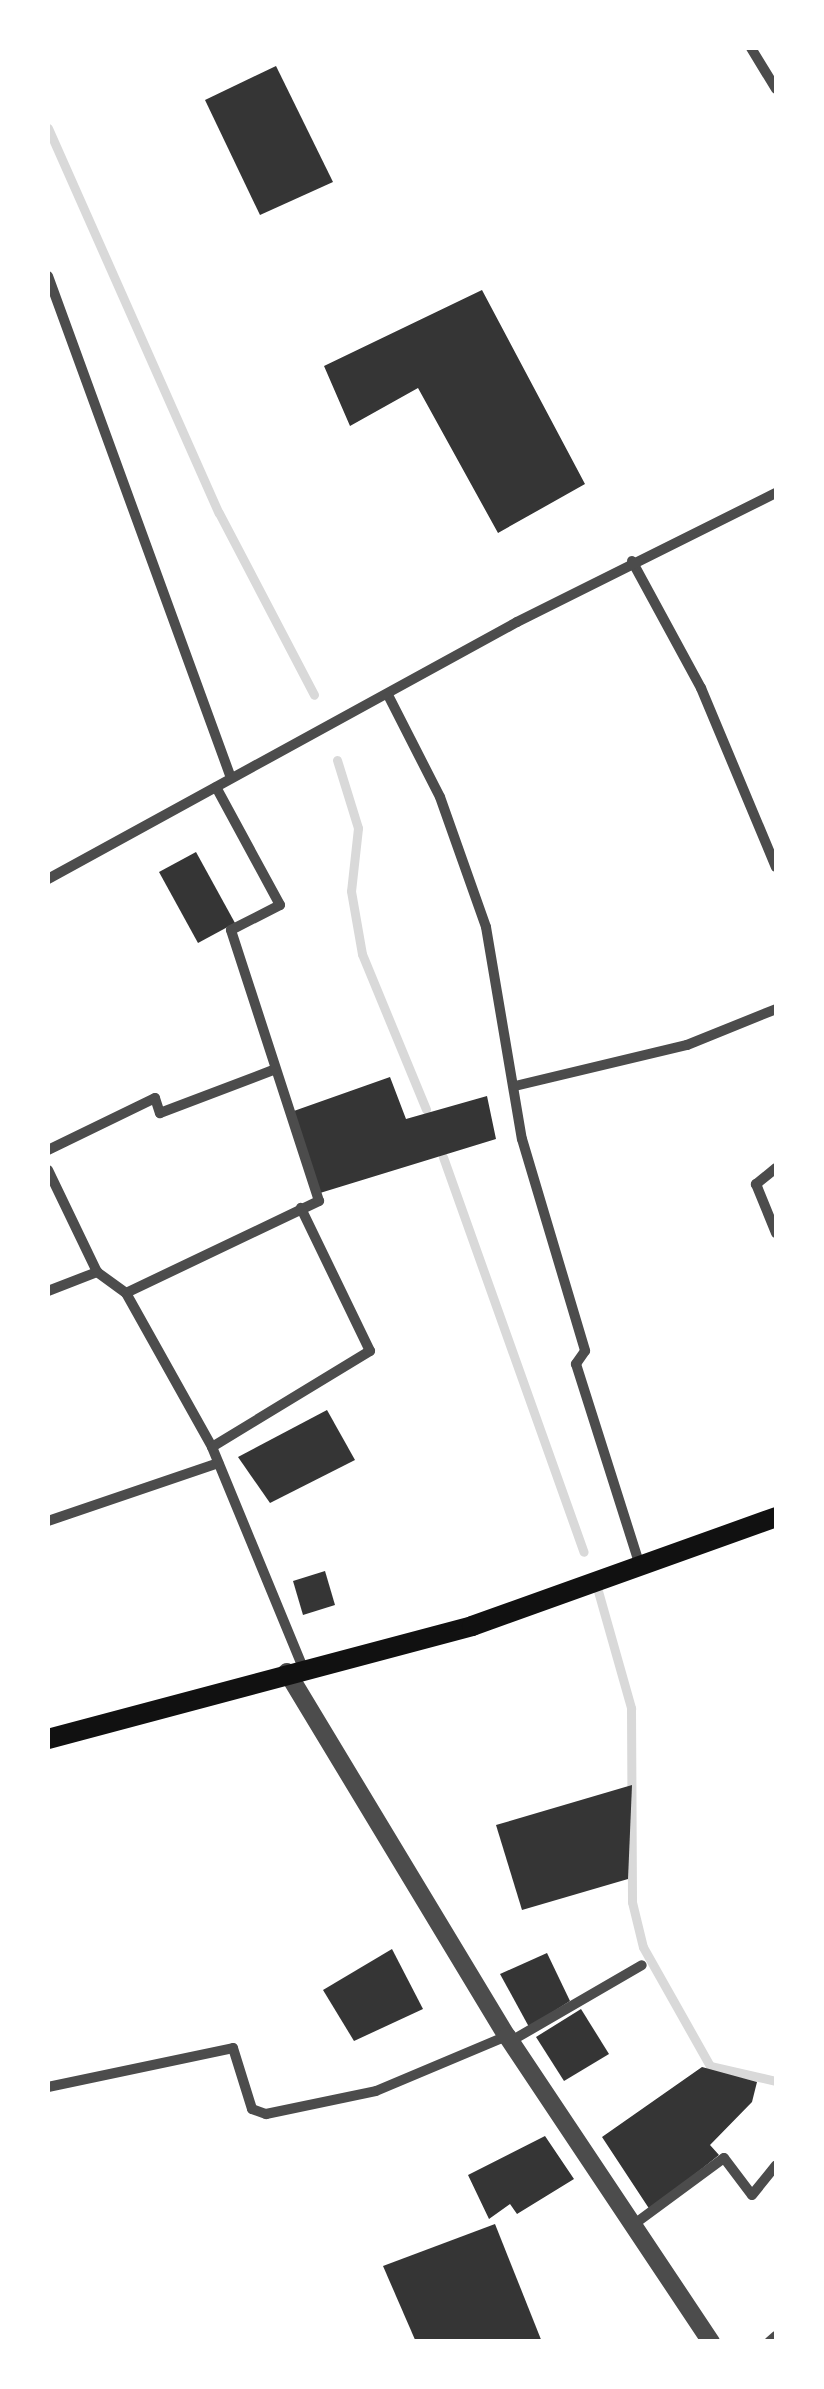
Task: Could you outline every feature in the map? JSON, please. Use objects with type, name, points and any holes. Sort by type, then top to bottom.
[{"type":"main road","points":[[48,1739],[641,1570],[776,1518]]},
{"type":"street","points":[[751,48],[776,89]]},
{"type":"street","points":[[48,276],[231,778]]},
{"type":"street","points":[[48,879],[632,561],[776,494]]},
{"type":"street","points":[[632,561],[701,688],[776,867]]},
{"type":"street","points":[[388,695],[440,797],[486,926],[515,1086],[585,1351],[576,1364],[641,1570]]},
{"type":"street","points":[[126,1293],[319,1201],[273,1070],[231,930],[280,905],[216,787]]},
{"type":"street","points":[[515,1086],[687,1045],[776,1009]]},
{"type":"street","points":[[48,1150],[155,1098],[160,1113],[273,1070]]},
{"type":"street","points":[[776,1168],[756,1184],[776,1232]]},
{"type":"street","points":[[48,1170],[97,1272],[126,1293],[212,1448],[295,1670],[509,2039],[711,2342]]},
{"type":"street","points":[[212,1448],[370,1352],[301,1208]]},
{"type":"street","points":[[48,1291],[97,1272]]},
{"type":"street","points":[[48,1521],[218,1463]]},
{"type":"street","points":[[48,2086],[233,2048],[252,2109],[266,2114],[376,2090],[509,2039],[642,1965]]},
{"type":"street","points":[[632,2226],[724,2158],[752,2195],[776,2165]]},
{"type":"street","points":[[769,2342],[776,2336]]},
{"type":"building","points":[[276,66],[333,182],[260,215],[205,100]]},
{"type":"building","points":[[482,290],[585,484],[498,533],[418,388],[350,426],[324,366]]},
{"type":"building","points":[[196,852],[235,923],[198,943],[159,872]]},
{"type":"building","points":[[390,1077],[406,1119],[487,1096],[496,1139],[320,1193],[291,1112]]},
{"type":"building","points":[[327,1410],[355,1460],[270,1503],[238,1457]]},
{"type":"building","points":[[325,1571],[335,1605],[303,1615],[293,1581]]},
{"type":"building","points":[[632,1785],[628,1879],[522,1910],[496,1825]]},
{"type":"building","points":[[392,1949],[423,2009],[354,2041],[323,1990]]},
{"type":"building","points":[[547,1953],[570,2001],[529,2027],[500,1974]]},
{"type":"building","points":[[581,2009],[609,2054],[564,2081],[536,2037]]},
{"type":"building","points":[[702,2067],[757,2082],[752,2102],[710,2145],[719,2155],[650,2210],[602,2137]]},
{"type":"building","points":[[545,2136],[574,2179],[517,2214],[510,2204],[489,2219],[468,2175]]},
{"type":"building","points":[[495,2224],[542,2342],[416,2342],[383,2266]]},
{"type":"waterway","points":[[48,128],[219,513],[314,695]]},
{"type":"waterway","points":[[337,760],[358,828],[351,891],[362,954],[426,1109]]},
{"type":"waterway","points":[[443,1157],[584,1552]]},
{"type":"waterway","points":[[598,1591],[631,1708],[632,1902],[643,1947],[710,2066],[776,2081]]}]
